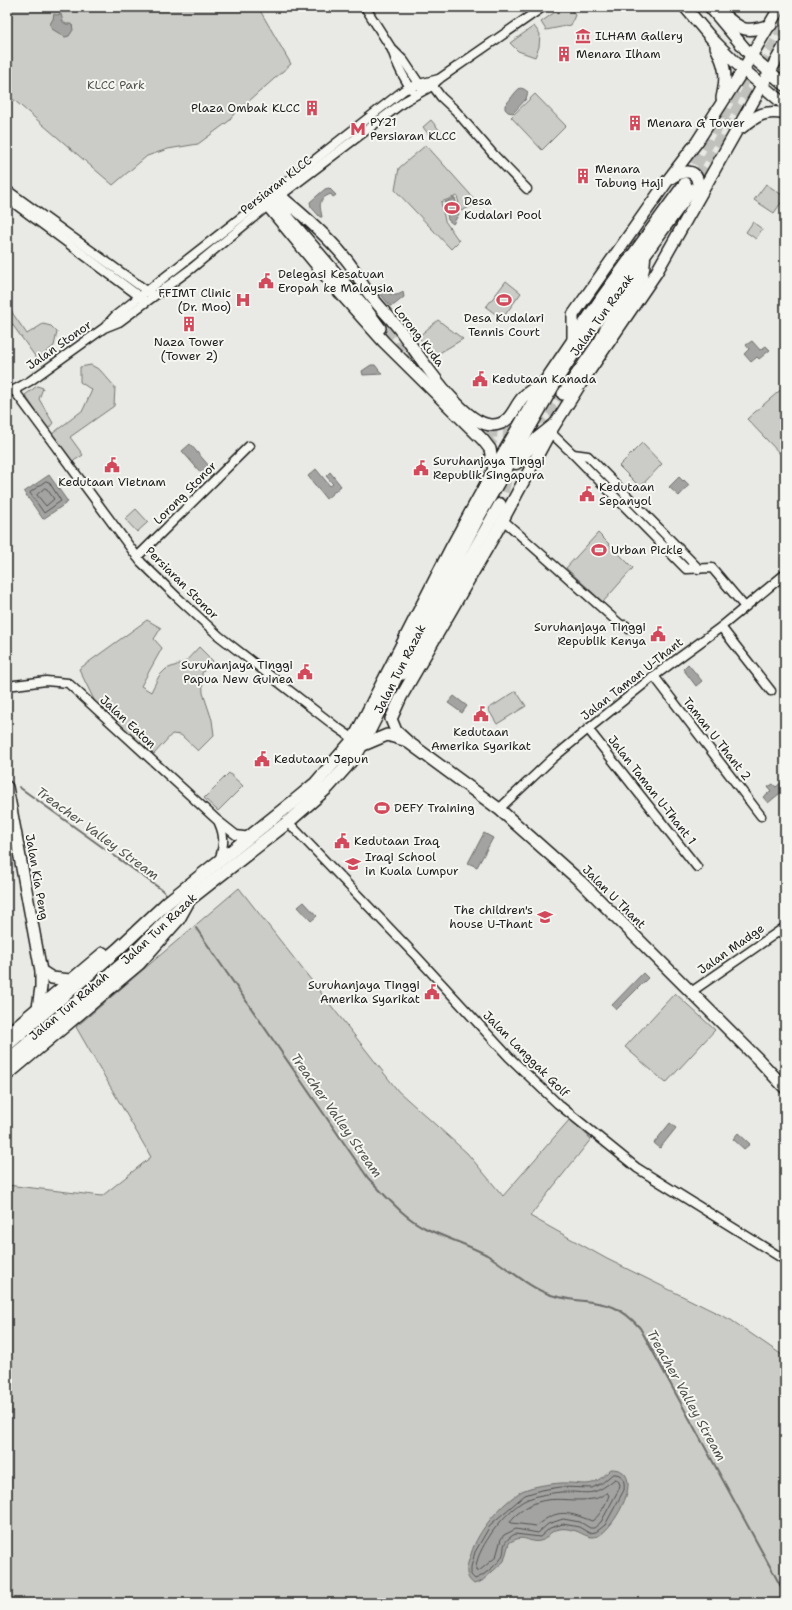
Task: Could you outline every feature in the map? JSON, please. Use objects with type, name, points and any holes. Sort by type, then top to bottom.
[{"type":"main road","name":"Jalan Tun Razak","points":[[7,1045],[118,949],[158,911],[316,783],[357,742],[452,547],[494,470],[545,382],[602,298],[688,187],[644,256],[579,345],[558,377],[494,488],[420,629],[388,694],[328,787],[288,822],[191,898],[171,916],[136,960],[7,1061]]},
{"type":"main road","points":[[602,338],[608,325],[641,276],[644,269],[644,256]]},
{"type":"main road","points":[[494,488],[525,451],[552,429]]},
{"type":"main road","points":[[103,953],[158,911]]},
{"type":"street","points":[[365,7],[391,48],[404,61],[417,89]]},
{"type":"street","name":"Persiaran KLCC","points":[[151,294],[159,282],[274,198],[417,89],[431,84],[439,79],[543,7]]},
{"type":"street","points":[[686,7],[712,39],[743,70],[785,104]]},
{"type":"street","points":[[710,7],[751,56],[785,85]]},
{"type":"street","points":[[716,7],[737,26],[746,29],[756,29],[770,25]]},
{"type":"street","name":"Jalan Tun Razak","points":[[573,340],[573,315],[668,180],[697,142],[743,70],[780,7]]},
{"type":"street","points":[[712,39],[723,61],[726,74],[721,104]]},
{"type":"street","name":"Jalan Tun Razak","points":[[401,697],[552,429],[656,273],[785,45]]},
{"type":"street","points":[[431,84],[494,155],[528,189]]},
{"type":"street","points":[[736,133],[761,113],[774,112],[785,114]]},
{"type":"street","points":[[668,180],[682,171],[693,174],[698,184],[694,205]]},
{"type":"street","points":[[8,195],[70,240],[143,299]]},
{"type":"street","points":[[274,198],[299,221],[337,265],[347,282],[365,302]]},
{"type":"street","points":[[274,198],[382,330]]},
{"type":"street","name":"Persiaran KLCC","points":[[143,299],[192,268],[274,198]]},
{"type":"street","name":"Lorong Kuda","points":[[274,198],[307,218],[342,256],[354,270],[365,289],[391,320],[440,385],[468,414],[480,422],[494,425],[508,420],[524,396],[545,382]]},
{"type":"street","name":"Lorong Kuda","points":[[274,198],[334,286],[384,342],[483,440],[490,449],[494,470]]},
{"type":"street","points":[[70,240],[128,277],[151,294]]},
{"type":"street","points":[[563,394],[602,338],[614,325],[646,280],[656,273]]},
{"type":"street","points":[[128,277],[145,283],[159,282]]},
{"type":"street","name":"Jalan Stonor","points":[[10,391],[30,381],[104,328],[115,316],[143,299]]},
{"type":"street","points":[[384,342],[393,347],[400,341],[398,333],[393,327],[391,320]]},
{"type":"street","name":"Persiaran Stonor","points":[[10,391],[137,557],[176,597],[219,636],[357,742]]},
{"type":"street","points":[[552,429],[573,454],[686,569],[712,568],[745,607]]},
{"type":"street","name":"Lorong Stonor","points":[[137,557],[249,446]]},
{"type":"street","points":[[388,694],[409,665],[500,504]]},
{"type":"street","points":[[502,520],[622,626],[625,625],[629,629]]},
{"type":"street","name":"Jalan Taman U-Thant","points":[[499,809],[588,729],[654,676],[721,627],[785,574]]},
{"type":"street","points":[[721,627],[771,691]]},
{"type":"street","name":"Taman U Thant 2","points":[[654,676],[761,816]]},
{"type":"street","name":"Jalan Eaton","points":[[7,686],[46,681],[68,683],[217,820],[236,835],[250,837]]},
{"type":"street","name":"Jalan U Thant","points":[[401,697],[392,716],[391,723],[396,731],[408,742],[499,809],[581,882],[759,1060],[785,1088]]},
{"type":"street","name":"Jalan Taman U-Thant 1","points":[[588,729],[697,866]]},
{"type":"street","name":"Jalan U Thant","points":[[357,742],[387,735],[408,742]]},
{"type":"street","name":"Jalan Kia Peng","points":[[7,787],[41,971],[41,987],[38,1008]]},
{"type":"street","name":"Jalan Eaton","points":[[217,820],[224,835],[219,862]]},
{"type":"street","name":"Jalan Langgak Golf","points":[[288,822],[416,956],[509,1057],[558,1104],[637,1168],[785,1260]]},
{"type":"street","name":"Jalan Madge","points":[[691,992],[785,927]]},
{"type":"street","points":[[7,1034],[103,953]]},
{"type":"street","points":[[7,1067],[120,976],[127,966],[136,960]]},
{"type":"street","name":"Jalan Tun Rahah","points":[[7,1076],[136,960]]},
{"type":"street","points":[[41,971],[52,978],[70,980]]},
{"type":"green space","name":"KLCC Park","points":[[7,7],[258,7],[291,64],[232,116],[229,121],[198,144],[168,149],[147,156],[113,185],[7,94]]},
{"type":"green space","points":[[562,7],[569,7],[575,15],[571,25],[546,30],[541,22]]},
{"type":"green space","points":[[534,26],[540,34],[539,47],[535,57],[518,51],[510,43]]},
{"type":"green space","points":[[535,94],[566,126],[542,150],[511,117]]},
{"type":"green space","points":[[431,120],[441,132],[432,139],[423,127]]},
{"type":"green space","points":[[426,145],[478,203],[461,211],[457,196],[441,202],[445,221],[459,241],[451,249],[395,190],[399,168]]},
{"type":"green space","points":[[766,184],[785,197],[774,213],[754,200]]},
{"type":"green space","points":[[753,222],[762,229],[756,239],[746,232]]},
{"type":"green space","name":"Desa Kudalari Tennis Court","points":[[506,281],[521,293],[502,319],[486,307]]},
{"type":"green space","points":[[7,300],[13,314],[27,334],[43,324],[51,326],[57,332],[54,346],[37,359],[7,317]]},
{"type":"green space","points":[[438,320],[463,339],[436,355],[418,337]]},
{"type":"green space","points":[[91,365],[100,370],[115,387],[114,406],[70,437],[83,455],[72,462],[52,434],[83,410],[92,390],[80,382],[80,367]]},
{"type":"green space","points":[[37,386],[43,388],[39,399],[53,423],[48,429],[25,395]]},
{"type":"green space","points":[[785,386],[785,459],[747,419]]},
{"type":"green space","points":[[642,443],[662,464],[640,487],[619,466]]},
{"type":"green space","points":[[136,509],[148,522],[137,532],[125,519]]},
{"type":"green space","name":"Urban Pickle","points":[[598,533],[633,568],[603,602],[566,568]]},
{"type":"green space","points":[[147,620],[161,628],[154,639],[162,648],[141,686],[151,692],[159,676],[166,669],[185,662],[199,647],[213,661],[202,673],[203,693],[212,720],[214,735],[198,751],[181,735],[172,734],[154,754],[142,747],[96,704],[79,669]]},
{"type":"green space","points":[[516,691],[526,706],[497,724],[488,709]]},
{"type":"green space","points":[[229,773],[243,786],[218,811],[204,798]]},
{"type":"green space","points":[[239,888],[398,1091],[467,1153],[503,1196],[570,1119],[591,1139],[530,1216],[607,1259],[731,1320],[785,1357],[785,1603],[7,1603],[7,1185],[102,1196],[151,1157],[76,1027]]},
{"type":"green space","points":[[675,993],[715,1030],[666,1083],[625,1047]]},
{"type":"water","points":[[54,14],[61,14],[63,22],[66,24],[72,24],[73,30],[69,36],[65,37],[52,29],[50,24]]},
{"type":"water","points":[[520,88],[528,92],[526,99],[513,113],[508,112],[505,109],[505,105]]},
{"type":"water","points":[[329,188],[336,195],[333,197],[331,194],[323,198],[320,203],[322,217],[320,217],[311,207],[310,202],[325,189]]},
{"type":"water","name":"Desa Kudalari Pool","points":[[455,198],[459,214],[453,224],[448,220],[445,202]]},
{"type":"water","points":[[383,283],[385,284],[385,288],[389,293],[397,295],[403,292],[404,297],[394,305],[390,306],[376,288],[378,285]]},
{"type":"water","points":[[752,341],[760,350],[766,346],[770,350],[759,359],[757,357],[751,362],[744,354],[749,349],[746,345]]},
{"type":"water","points":[[371,365],[375,365],[382,374],[363,375],[362,371]]},
{"type":"water","points":[[190,444],[210,467],[202,474],[182,451]]},
{"type":"water","points":[[316,469],[330,486],[333,484],[326,476],[330,472],[341,486],[326,499],[308,476]]},
{"type":"water","points":[[49,475],[68,502],[43,519],[24,492]]},
{"type":"water","points":[[679,477],[689,485],[679,496],[669,487]]},
{"type":"water","points":[[688,664],[702,681],[696,686],[683,669]]},
{"type":"water","points":[[454,696],[467,706],[462,713],[448,703]]},
{"type":"water","points":[[782,782],[785,785],[785,789],[768,803],[763,797],[771,791],[768,787],[773,784],[776,787]]},
{"type":"water","points":[[484,833],[493,838],[477,867],[468,863]]},
{"type":"water","points":[[304,902],[317,916],[311,921],[298,907]]},
{"type":"water","points":[[643,973],[648,978],[616,1010],[612,1005]]},
{"type":"water","points":[[670,1123],[676,1128],[660,1148],[654,1143]]},
{"type":"water","points":[[738,1133],[750,1144],[744,1149],[733,1139]]},
{"type":"water","points":[[611,1469],[622,1472],[627,1478],[628,1488],[625,1500],[619,1512],[605,1531],[598,1536],[591,1537],[575,1531],[562,1529],[550,1533],[544,1540],[540,1541],[519,1538],[509,1543],[504,1561],[482,1581],[474,1584],[471,1581],[467,1574],[467,1566],[474,1545],[491,1518],[514,1496],[522,1491],[541,1486],[561,1483],[593,1483],[604,1476]]},
{"type":"waterway","name":"Treacher Valley Stream","points":[[19,787],[166,894]]},
{"type":"waterway","name":"Treacher Valley Stream","points":[[196,928],[368,1178],[402,1212],[425,1228],[487,1255],[542,1292],[569,1299],[608,1305],[624,1313],[640,1328],[785,1594]]},
{"type":"tunnel","points":[[698,177],[785,26]]},
{"type":"tunnel","points":[[687,181],[752,65]]},
{"type":"tunnel","points":[[376,316],[431,381]]},
{"type":"tunnel","points":[[472,423],[491,432],[512,433],[543,417],[554,407],[563,394]]},
{"type":"tunnel","points":[[486,438],[500,455],[506,468],[506,483],[500,504]]},
{"type":"place","name":"ILHAM Gallery","points":[[583,36]]},
{"type":"place","name":"Menara Ilham","points":[[564,54]]},
{"type":"place","name":"Plaza Ombak KLCC","points":[[312,108]]},
{"type":"place","name":"Menara G Tower","points":[[635,123]]},
{"type":"place","name":"PY21 Persiaran KLCC","points":[[358,129]]},
{"type":"place","name":"Menara Tabung Haji","points":[[583,176]]},
{"type":"place","name":"Desa Kudalari Pool","points":[[452,208]]},
{"type":"place","name":"Delegasi Kesatuan Eropah ke Malaysia","points":[[266,281]]},
{"type":"place","name":"FFIMT Clinic (Dr. Moo)","points":[[243,300]]},
{"type":"place","name":"Desa Kudalari Tennis Court","points":[[504,300]]},
{"type":"place","name":"Naza Tower (Tower 2)","points":[[189,324]]},
{"type":"place","name":"Kedutaan Kanada","points":[[480,379]]},
{"type":"place","name":"Kedutaan Vietnam","points":[[112,465]]},
{"type":"place","name":"Suruhanjaya Tinggi Republik Singapura","points":[[421,468]]},
{"type":"place","name":"Kedutaan Sepanyol","points":[[587,494]]},
{"type":"place","name":"Urban Pickle","points":[[599,550]]},
{"type":"place","name":"Suruhanjaya Tinggi Republik Kenya","points":[[658,634]]},
{"type":"place","name":"Suruhanjaya Tinggi Papua New Guinea","points":[[305,672]]},
{"type":"place","name":"Kedutaan Amerika Syarikat","points":[[481,714]]},
{"type":"place","name":"Kedutaan Jepun","points":[[262,759]]},
{"type":"place","name":"DEFY Training","points":[[382,808]]},
{"type":"place","name":"Kedutaan Iraq","points":[[342,841]]},
{"type":"place","name":"Iraqi School in Kuala Lumpur","points":[[353,864]]},
{"type":"place","name":"The children's house U-Thant","points":[[545,917]]},
{"type":"place","name":"Suruhanjaya Tinggi Amerika Syarikat","points":[[432,992]]}]
